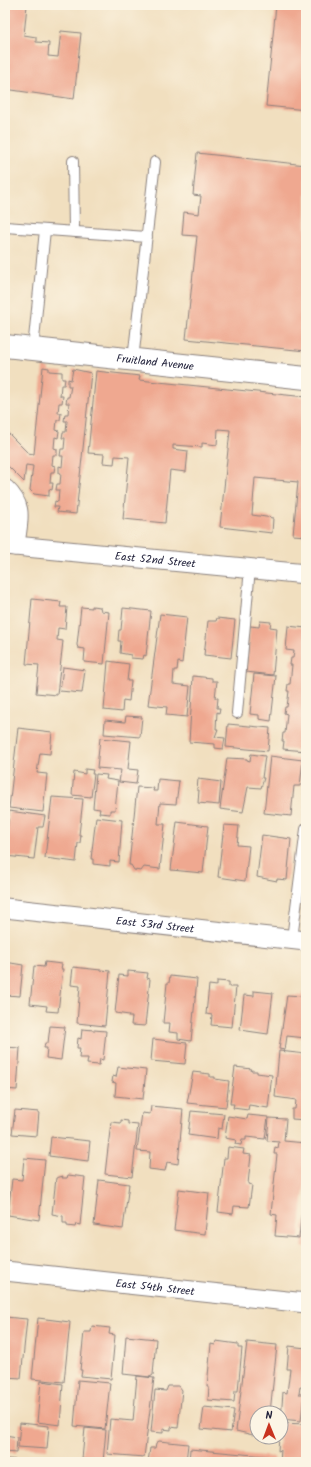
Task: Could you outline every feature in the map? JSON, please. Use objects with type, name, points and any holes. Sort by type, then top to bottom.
[{"type":"street","name":"Fruitland Avenue","points":[[5,346],[306,378]]},
{"type":"street","points":[[5,489],[14,498],[18,508],[10,546]]},
{"type":"street","name":"East 52nd Street","points":[[10,546],[306,574]]},
{"type":"street","name":"East 53rd Street","points":[[5,908],[299,940]]},
{"type":"street","name":"East 54th Street","points":[[5,1271],[306,1303]]},
{"type":"lane","points":[[73,161],[74,232]]},
{"type":"lane","points":[[133,360],[155,162]]},
{"type":"lane","points":[[5,227],[146,237]]},
{"type":"lane","points":[[33,349],[45,230]]},
{"type":"lane","points":[[237,714],[250,568]]},
{"type":"lane","points":[[299,940],[306,829]]},
{"type":"building","points":[[5,5],[27,5],[24,35],[36,37],[36,42],[49,43],[48,56],[58,57],[61,31],[81,33],[74,99],[5,89]]},
{"type":"building","points":[[276,5],[306,5],[306,110],[266,106]]},
{"type":"building","points":[[197,153],[306,165],[306,351],[186,339],[197,236],[182,235],[184,212],[199,214],[201,196],[193,195]]},
{"type":"building","points":[[43,367],[49,368],[49,371],[62,372],[62,379],[65,379],[64,385],[61,385],[60,396],[63,396],[62,403],[59,403],[58,413],[61,413],[60,420],[57,420],[56,430],[59,431],[58,438],[55,437],[54,448],[57,449],[57,455],[53,455],[52,465],[55,466],[54,472],[51,472],[50,483],[53,483],[52,490],[49,489],[49,496],[34,494],[30,490],[33,466],[26,465],[24,482],[5,463],[5,430],[28,453],[34,454]]},
{"type":"building","points":[[73,369],[91,373],[76,514],[57,512],[58,507],[54,507],[55,501],[58,502],[59,490],[56,490],[57,484],[60,484],[61,473],[59,473],[59,466],[62,467],[63,456],[60,456],[61,449],[64,449],[65,438],[62,438],[63,432],[66,432],[67,421],[64,421],[65,414],[68,414],[69,403],[66,403],[71,386],[68,386],[68,379],[71,380]]},
{"type":"building","points":[[96,371],[140,376],[139,380],[306,397],[306,536],[293,535],[298,482],[255,478],[252,515],[273,518],[272,533],[220,527],[230,430],[218,429],[217,445],[202,443],[202,447],[173,445],[173,449],[188,451],[186,472],[170,470],[165,523],[123,519],[129,457],[115,456],[114,464],[103,463],[104,454],[88,453]]},
{"type":"building","points":[[32,599],[61,602],[60,607],[67,607],[65,629],[58,628],[57,640],[63,641],[57,695],[36,693],[39,665],[26,664]]},
{"type":"building","points":[[92,606],[100,607],[101,611],[109,612],[104,664],[84,662],[85,649],[78,648],[77,645],[81,607],[92,608]]},
{"type":"building","points":[[123,608],[151,611],[146,656],[144,655],[143,659],[131,658],[131,655],[120,653],[121,641],[118,641],[119,630],[121,630]]},
{"type":"building","points":[[160,614],[187,617],[182,663],[178,662],[177,670],[174,670],[173,684],[190,686],[187,717],[166,715],[167,707],[148,705]]},
{"type":"building","points":[[217,618],[235,620],[231,658],[204,655],[208,621],[216,621]]},
{"type":"building","points":[[260,621],[271,622],[270,627],[277,628],[273,675],[246,672],[250,626],[259,627]]},
{"type":"building","points":[[288,626],[306,628],[306,751],[283,749],[284,741],[282,741],[283,733],[285,733],[287,714],[284,713],[285,707],[287,707],[289,691],[287,691],[288,684],[290,684],[292,665],[290,665],[294,651],[286,650]]},
{"type":"building","points":[[108,661],[129,664],[127,681],[131,681],[129,701],[123,700],[122,712],[104,710]]},
{"type":"building","points":[[63,667],[85,670],[82,693],[60,691]]},
{"type":"building","points":[[254,674],[276,676],[271,721],[259,719],[259,715],[250,714]]},
{"type":"building","points":[[193,676],[212,678],[212,681],[217,681],[215,698],[218,698],[217,708],[220,708],[219,713],[217,712],[216,729],[218,729],[215,737],[225,738],[223,749],[215,748],[215,744],[189,742]]},
{"type":"building","points":[[126,716],[142,717],[140,737],[104,734],[105,720],[125,722]]},
{"type":"building","points":[[228,724],[270,728],[268,751],[226,747]]},
{"type":"building","points":[[18,728],[52,732],[50,754],[40,753],[37,773],[47,774],[43,812],[9,808]]},
{"type":"building","points":[[100,738],[131,741],[128,769],[138,770],[136,784],[119,782],[121,770],[97,768]]},
{"type":"building","points":[[251,754],[265,756],[262,778],[264,778],[261,788],[248,787],[243,812],[220,809],[227,758],[247,759],[250,761]]},
{"type":"building","points":[[270,756],[303,760],[300,786],[294,786],[291,816],[264,813]]},
{"type":"building","points":[[85,769],[93,770],[92,774],[94,774],[91,797],[72,795],[74,772],[85,774]]},
{"type":"building","points":[[96,774],[107,775],[106,779],[118,781],[115,810],[110,810],[110,814],[99,813],[100,809],[93,808]]},
{"type":"building","points":[[158,779],[179,781],[176,804],[160,803],[158,824],[165,824],[160,869],[144,867],[141,871],[134,870],[131,865],[129,865],[137,787],[154,788],[153,791],[157,791]]},
{"type":"building","points":[[198,779],[221,782],[219,805],[198,803]]},
{"type":"building","points":[[52,797],[83,799],[79,835],[81,835],[80,843],[78,843],[76,862],[45,858]]},
{"type":"building","points":[[9,811],[45,816],[43,827],[38,827],[34,859],[5,856]]},
{"type":"building","points":[[96,817],[122,820],[119,862],[110,861],[110,866],[93,864],[93,859],[91,859]]},
{"type":"building","points":[[177,822],[208,826],[203,873],[171,870]]},
{"type":"building","points":[[224,825],[239,826],[237,845],[249,846],[245,881],[218,877]]},
{"type":"building","points":[[262,835],[291,839],[287,880],[277,879],[277,881],[257,877]]},
{"type":"building","points":[[5,962],[23,965],[20,996],[5,995]]},
{"type":"building","points":[[45,962],[62,964],[61,969],[63,969],[58,1012],[46,1011],[47,1006],[30,1004],[34,966],[44,967]]},
{"type":"building","points":[[73,967],[110,971],[105,1026],[77,1023],[80,986],[71,985]]},
{"type":"building","points":[[128,971],[148,973],[147,978],[150,979],[145,1026],[131,1025],[132,1017],[128,1017],[129,1015],[115,1013],[119,975],[128,976]]},
{"type":"building","points":[[170,976],[197,979],[191,1041],[178,1039],[178,1033],[169,1032],[170,1023],[163,1023],[167,983],[169,983]]},
{"type":"building","points":[[217,981],[229,982],[229,987],[236,987],[232,1027],[211,1025],[212,1015],[206,1014],[209,985],[217,986]]},
{"type":"building","points":[[254,991],[273,993],[268,1034],[240,1030],[244,995],[254,996]]},
{"type":"building","points":[[302,992],[306,993],[306,1038],[287,1036],[285,1050],[279,1049],[287,995],[302,996]]},
{"type":"building","points":[[50,1026],[65,1027],[61,1060],[46,1058],[47,1048],[44,1048],[45,1043],[48,1043]]},
{"type":"building","points":[[82,1029],[106,1031],[103,1060],[100,1059],[99,1065],[87,1064],[88,1058],[79,1058],[80,1048],[77,1048],[78,1038],[81,1039]]},
{"type":"building","points":[[153,1039],[187,1043],[185,1064],[151,1061]]},
{"type":"building","points":[[5,1047],[20,1048],[17,1090],[5,1089]]},
{"type":"building","points":[[279,1051],[306,1054],[306,1120],[292,1119],[292,1109],[295,1109],[296,1100],[275,1097]]},
{"type":"building","points":[[118,1067],[146,1070],[143,1099],[115,1096],[116,1083],[112,1082],[113,1076],[116,1077]]},
{"type":"building","points":[[235,1067],[252,1069],[251,1071],[257,1071],[257,1073],[272,1075],[268,1108],[249,1105],[248,1110],[233,1108],[234,1104],[230,1104]]},
{"type":"building","points":[[193,1072],[210,1074],[210,1077],[215,1077],[215,1079],[229,1081],[226,1107],[187,1103]]},
{"type":"building","points":[[151,1106],[183,1109],[178,1164],[167,1162],[165,1171],[149,1169],[150,1152],[137,1151],[142,1113],[150,1114]]},
{"type":"building","points":[[15,1110],[39,1112],[37,1136],[12,1134]]},
{"type":"building","points":[[191,1111],[224,1114],[222,1129],[218,1128],[217,1139],[188,1135]]},
{"type":"building","points":[[248,1115],[268,1117],[265,1139],[246,1137],[246,1140],[242,1140],[241,1145],[235,1144],[236,1140],[225,1138],[228,1116],[247,1119]]},
{"type":"building","points":[[269,1118],[286,1119],[284,1141],[306,1143],[306,1170],[299,1238],[275,1236],[277,1215],[271,1214],[277,1154],[274,1154],[275,1147],[278,1148],[279,1142],[267,1141]]},
{"type":"building","points":[[121,1120],[128,1121],[128,1124],[138,1125],[132,1177],[105,1174],[111,1122],[121,1123]]},
{"type":"building","points":[[51,1137],[90,1141],[88,1161],[49,1156]]},
{"type":"building","points":[[228,1147],[244,1149],[243,1154],[251,1155],[248,1184],[252,1185],[249,1207],[234,1206],[233,1214],[218,1212],[224,1158],[227,1158]]},
{"type":"building","points":[[24,1158],[45,1160],[39,1220],[8,1215],[12,1179],[22,1180]]},
{"type":"building","points":[[68,1175],[85,1177],[80,1225],[76,1224],[75,1227],[67,1226],[67,1223],[63,1223],[63,1216],[52,1214],[56,1178],[63,1176],[62,1178],[67,1178]]},
{"type":"building","points":[[99,1180],[129,1184],[123,1229],[94,1225]]},
{"type":"building","points":[[179,1189],[209,1193],[205,1234],[174,1230]]},
{"type":"building","points":[[305,1221],[306,1248],[302,1247],[304,1230],[302,1230]]},
{"type":"building","points":[[5,1317],[27,1319],[21,1378],[5,1377]]},
{"type":"building","points":[[38,1318],[70,1322],[64,1382],[32,1379]]},
{"type":"building","points":[[92,1326],[110,1328],[109,1334],[115,1335],[111,1379],[81,1376],[82,1370],[80,1370],[84,1332],[91,1332]]},
{"type":"building","points":[[126,1336],[156,1339],[153,1375],[150,1377],[123,1374]]},
{"type":"building","points":[[216,1341],[238,1344],[238,1348],[242,1348],[238,1391],[235,1391],[234,1402],[208,1400],[209,1387],[207,1387],[211,1344],[215,1345]]},
{"type":"building","points":[[247,1342],[277,1345],[271,1405],[249,1405],[249,1434],[236,1431]]},
{"type":"building","points":[[289,1346],[306,1348],[306,1388],[300,1387],[299,1394],[304,1394],[301,1421],[289,1420],[289,1405],[282,1405],[283,1392],[287,1393],[290,1369],[287,1369]]},
{"type":"building","points":[[137,1376],[154,1378],[144,1457],[107,1454],[110,1419],[133,1421]]},
{"type":"building","points":[[78,1380],[110,1383],[105,1429],[74,1426]]},
{"type":"building","points":[[41,1381],[63,1384],[60,1425],[37,1422]]},
{"type":"building","points":[[168,1386],[179,1386],[182,1390],[178,1428],[171,1427],[171,1430],[163,1429],[163,1433],[151,1432],[155,1390],[166,1391]]},
{"type":"building","points":[[204,1407],[234,1410],[231,1432],[201,1429]]},
{"type":"building","points":[[20,1423],[49,1426],[47,1449],[18,1447]]},
{"type":"building","points":[[289,1423],[306,1424],[306,1462],[280,1462],[281,1450],[278,1451],[278,1445],[289,1445]]},
{"type":"building","points":[[85,1428],[106,1430],[103,1462],[82,1459]]},
{"type":"building","points":[[5,1435],[17,1437],[16,1453],[5,1452]]},
{"type":"building","points":[[159,1441],[188,1444],[186,1462],[148,1462],[150,1448],[155,1448],[156,1443]]},
{"type":"building","points":[[190,1449],[274,1457],[273,1462],[189,1462]]},
{"type":"building","points":[[5,1459],[21,1460],[21,1462],[5,1462]]}]
